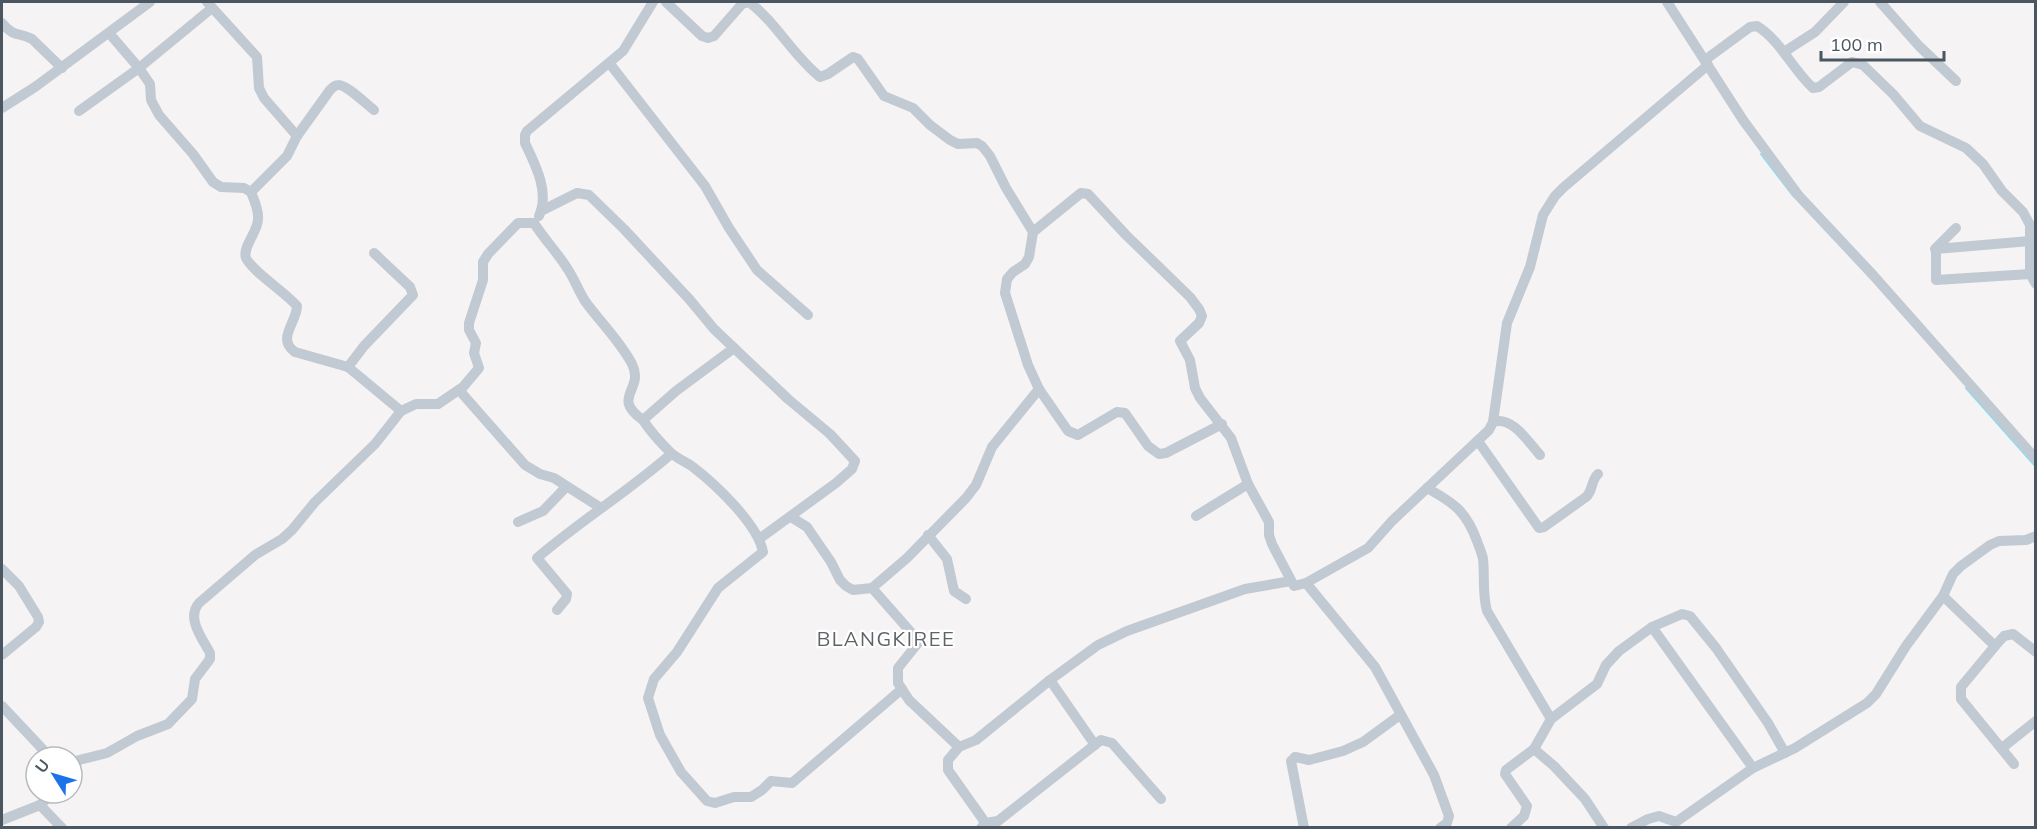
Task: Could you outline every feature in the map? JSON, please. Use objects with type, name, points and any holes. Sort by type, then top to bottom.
[{"type":"street","points":[[2,108],[62,68],[150,2]]},
{"type":"street","points":[[534,223],[541,211],[543,196],[541,183],[525,142],[526,131],[610,64],[631,41],[653,2]]},
{"type":"street","points":[[666,2],[702,36],[708,38],[714,36],[742,4],[749,2],[773,24],[806,64],[820,76],[828,74],[853,57],[858,59],[884,96],[913,108],[950,140],[958,144],[977,143],[982,146],[1033,232],[1029,257],[1025,264],[1013,272],[1005,286],[1028,365],[1039,389],[1068,432],[1078,435],[1117,412],[1125,414],[1148,446],[1158,454],[1166,453],[1222,424]]},
{"type":"street","points":[[1667,2],[1761,146],[1799,196],[1873,275],[2036,459]]},
{"type":"street","points":[[1784,52],[1815,32],[1844,2]]},
{"type":"street","points":[[1880,2],[1919,46],[1956,81]]},
{"type":"street","points":[[79,111],[139,68],[210,5],[257,57],[259,68],[257,78],[264,98],[297,136]]},
{"type":"street","points":[[2,23],[13,34],[32,39],[62,68]]},
{"type":"street","points":[[1033,232],[1085,192],[1177,287],[1190,297],[1199,309],[1202,316],[1199,323],[1180,341],[1190,360],[1196,388],[1200,398],[1231,438],[1248,484],[1269,522],[1272,544],[1294,586],[1306,583],[1368,548],[1392,521],[1490,430],[1507,323],[1530,267],[1543,215],[1555,196],[1706,62],[1750,27],[1757,26],[1763,30],[1784,52],[1812,88],[1819,87],[1852,62],[1863,65],[1893,94],[1920,126],[1966,148],[1983,164],[2002,191],[2023,212],[2030,225],[2030,274],[2036,284]]},
{"type":"street","points":[[109,33],[150,84],[155,108],[213,182],[221,187],[244,188],[250,192],[258,218],[255,234],[245,252],[247,259],[256,270],[297,306],[286,338],[288,346],[295,352],[348,367],[401,411]]},
{"type":"street","points":[[610,64],[705,186],[757,270],[808,315]]},
{"type":"street","points":[[250,192],[287,156],[297,136],[336,85],[347,89],[374,110]]},
{"type":"street","points":[[541,211],[577,193],[589,195],[624,229],[714,329],[788,399],[830,434],[855,461],[852,469],[759,539]]},
{"type":"street","points":[[84,759],[107,753],[137,736],[162,728],[188,705],[192,699],[195,679],[210,659],[210,654],[193,619],[194,609],[265,549],[292,530],[315,502],[365,455],[401,411],[416,404],[438,404],[459,390],[479,368],[474,353],[476,343],[469,330],[469,323],[483,280],[483,262],[518,223],[534,223]]},
{"type":"street","points":[[534,223],[567,268],[584,300],[629,358],[636,372],[633,387],[627,399],[628,404],[671,454],[693,468],[736,507],[752,527],[763,552],[718,588],[678,652],[654,680],[648,698],[660,735],[681,772],[707,801],[715,803],[734,797],[751,797],[771,782],[792,783],[902,689]]},
{"type":"street","points":[[1932,253],[1956,228]]},
{"type":"street","points":[[1932,253],[2030,241]]},
{"type":"street","points":[[348,367],[364,346],[413,295],[410,287],[374,253]]},
{"type":"street","points":[[1932,253],[1936,280],[2030,274]]},
{"type":"street","points":[[643,420],[676,391],[734,348]]},
{"type":"street","points":[[791,517],[807,527],[846,586],[853,590],[872,588],[907,558],[966,498],[976,485],[992,447],[1039,389]]},
{"type":"street","points":[[459,390],[525,465],[540,474],[554,478],[601,508]]},
{"type":"street","points":[[1493,422],[1506,421],[1540,455]]},
{"type":"street","points":[[1478,441],[1536,525],[1541,528],[1590,494],[1594,477],[1598,474]]},
{"type":"street","points":[[557,610],[566,599],[567,594],[537,558],[671,454]]},
{"type":"street","points":[[1196,516],[1248,484]]},
{"type":"street","points":[[518,522],[543,512],[566,487]]},
{"type":"street","points":[[1427,488],[1461,509],[1470,522],[1483,558],[1483,599],[1487,610],[1551,719]]},
{"type":"street","points":[[928,535],[948,559],[954,591],[966,599]]},
{"type":"street","points":[[1632,828],[1659,816],[1676,822],[1753,768],[1789,751],[1867,702],[1876,694],[1906,646],[1943,596],[1953,574],[1980,550],[1999,541],[2026,540],[2036,536]]},
{"type":"street","points":[[2,568],[19,586],[39,622],[2,655]]},
{"type":"street","points":[[1161,799],[1112,743],[1101,740],[998,821],[983,825],[948,770],[948,760],[958,747],[976,740],[1050,680],[1098,645],[1127,631],[1245,589],[1291,581]]},
{"type":"street","points":[[1306,583],[1375,667],[1434,775],[1449,820],[1440,828]]},
{"type":"street","points":[[872,588],[918,643],[898,668],[898,684],[909,700],[958,747]]},
{"type":"street","points":[[1943,596],[1995,646]]},
{"type":"street","points":[[1510,828],[1524,816],[1527,806],[1505,774],[1506,770],[1534,749],[1551,719],[1597,684],[1606,665],[1619,651],[1652,627],[1682,614],[1690,616],[1716,648],[1789,751]]},
{"type":"street","points":[[1652,627],[1753,768]]},
{"type":"street","points":[[2014,764],[1961,699],[1961,687],[2004,636],[2013,634],[2035,650]]},
{"type":"street","points":[[1050,680],[1095,745]]},
{"type":"street","points":[[2,706],[39,745]]},
{"type":"street","points":[[1304,828],[1292,759],[1295,757],[1318,759],[1343,751],[1364,742],[1400,715]]},
{"type":"street","points":[[2002,748],[2036,721]]},
{"type":"street","points":[[1534,749],[1586,799],[1604,828]]},
{"type":"street","points":[[2,820],[40,805],[62,828]]},
{"type":"waterway","points":[[1761,154],[1794,197]]},
{"type":"waterway","points":[[1966,388],[2036,467]]},
{"type":"district","name":"BLANGKIREE","points":[[886,639]]}]
